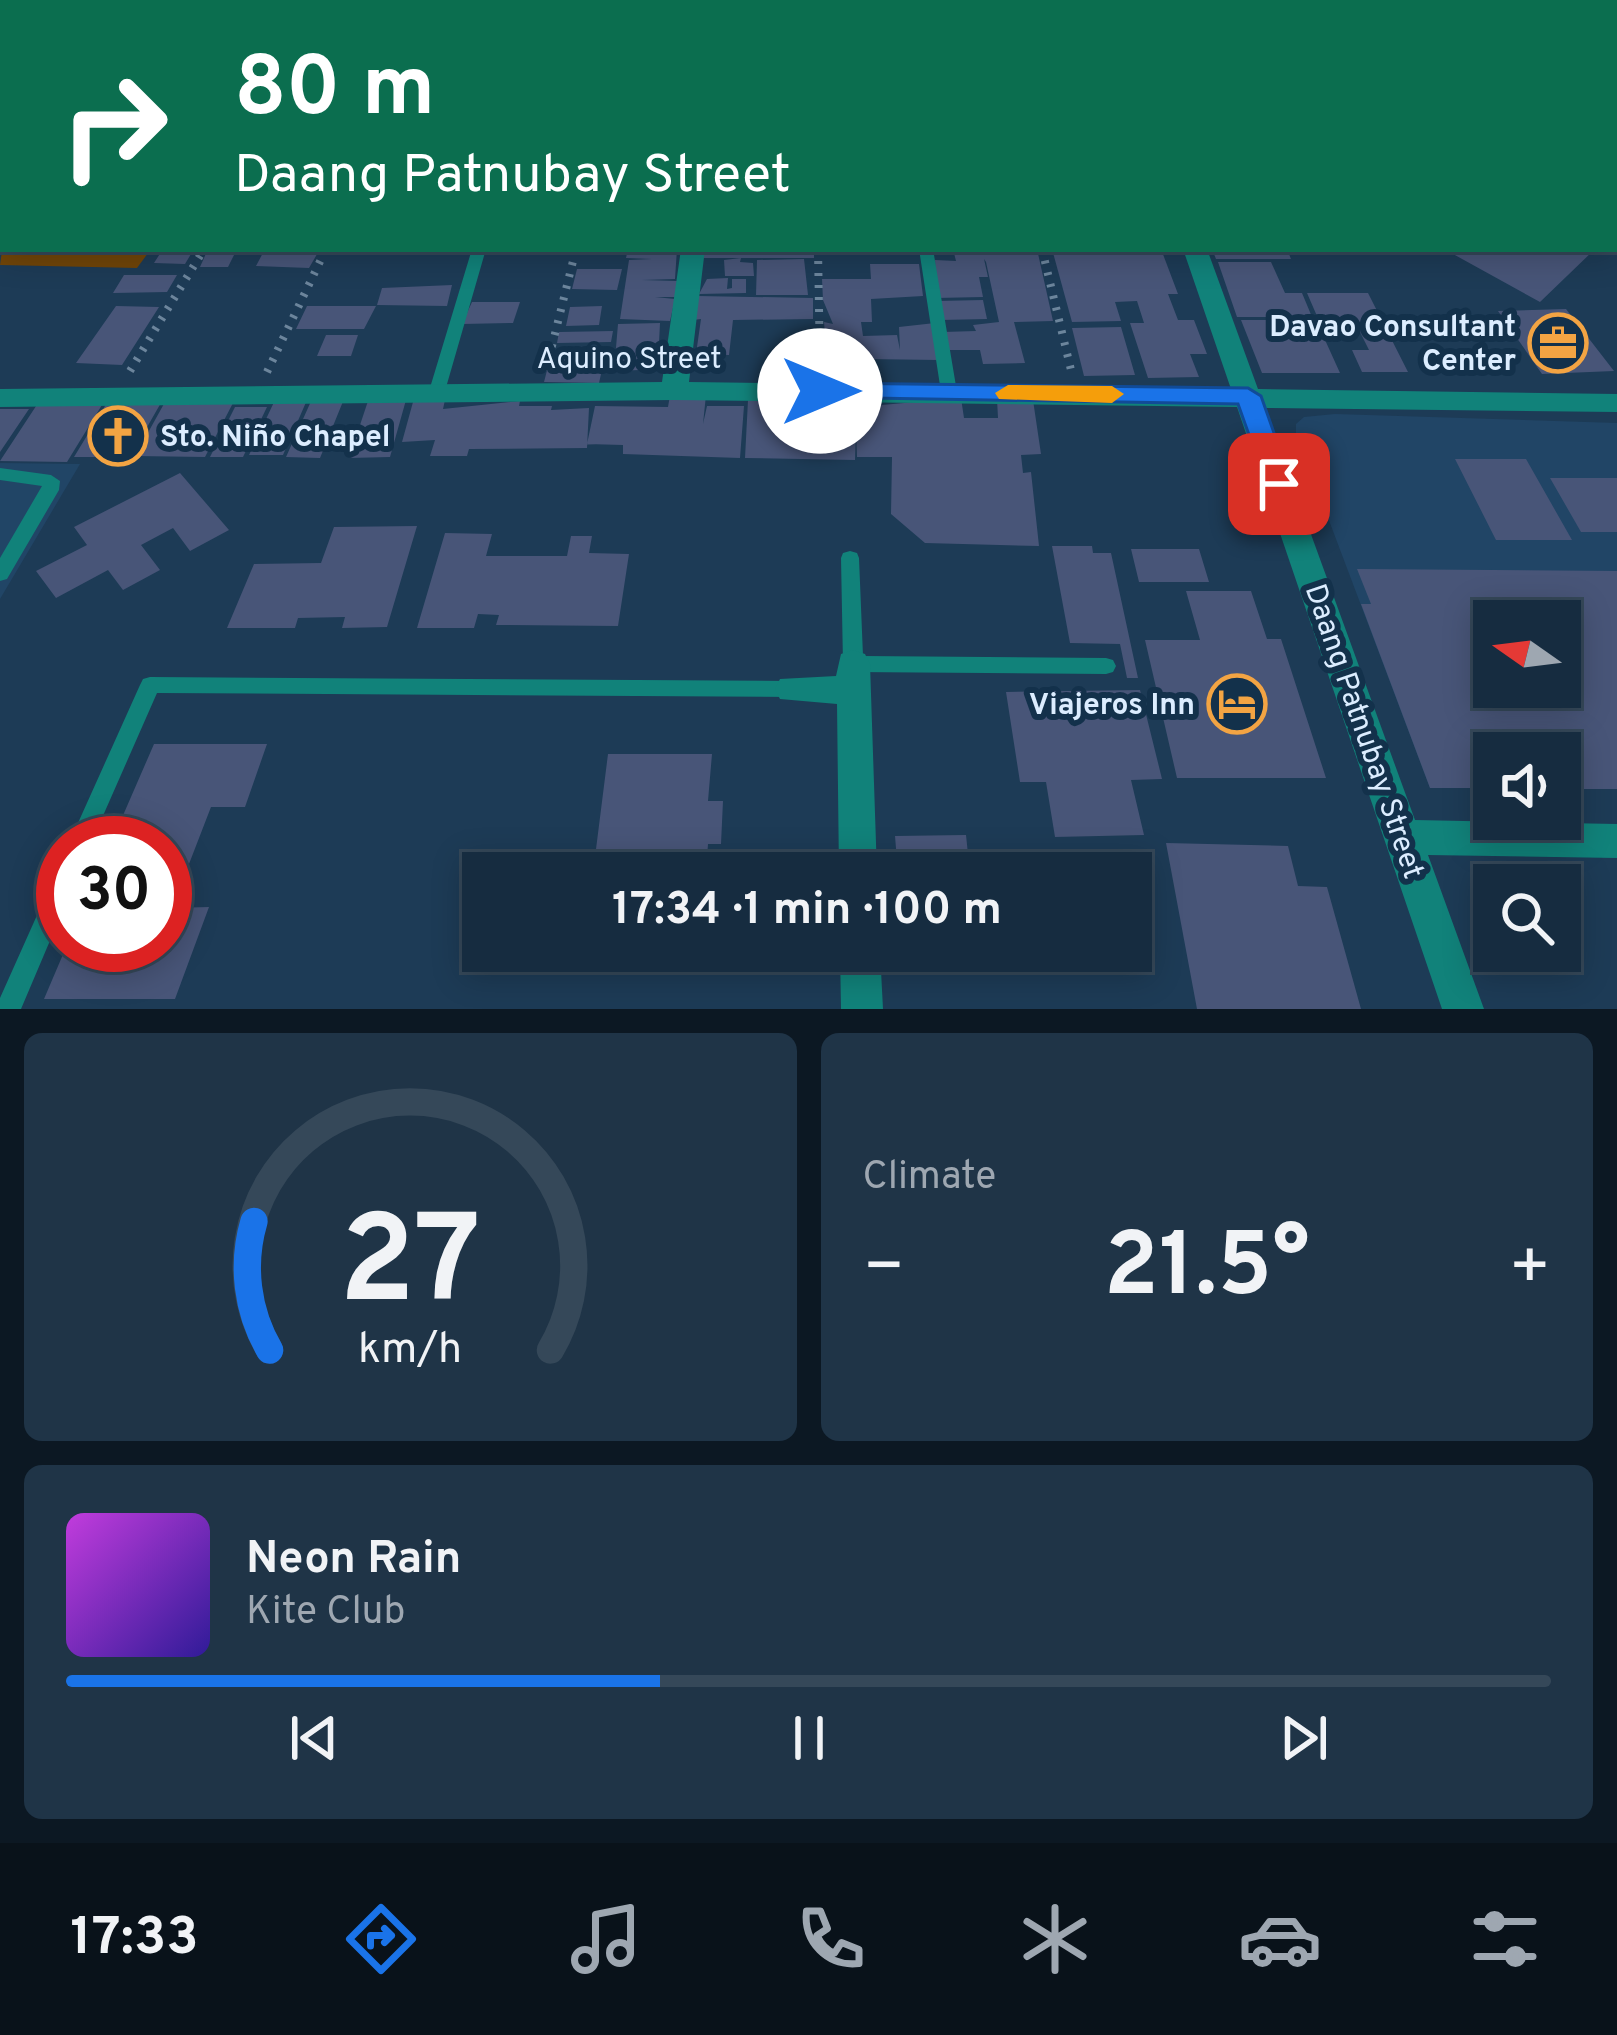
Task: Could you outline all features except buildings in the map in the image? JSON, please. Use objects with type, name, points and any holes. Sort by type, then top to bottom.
[{"type":"street","points":[[674,391],[693,252]]},
{"type":"street","name":"Daang Patnubay Street","points":[[1196,252],[1463,1009]]},
{"type":"street","name":"Aquino Street","points":[[0,398],[820,391],[1617,403]]},
{"type":"street","points":[[792,689],[853,677],[857,852]]},
{"type":"street","points":[[1402,837],[1617,841]]},
{"type":"street","points":[[861,972],[862,1009]]},
{"type":"lane","points":[[437,391],[478,252]]},
{"type":"lane","points":[[926,252],[949,392]]},
{"type":"lane","points":[[0,474],[51,481],[0,574]]},
{"type":"lane","points":[[850,559],[853,677],[1106,666]]},
{"type":"lane","points":[[92,816],[150,685],[792,689]]},
{"type":"lane","points":[[8,1009],[36,945]]},
{"type":"path","points":[[114,397],[202,252]]},
{"type":"path","points":[[256,394],[325,252]]},
{"type":"path","points":[[541,391],[575,252]]},
{"type":"path","points":[[818,252],[820,391]]},
{"type":"path","points":[[1043,252],[1077,394]]},
{"type":"shaded area","points":[[2,252],[149,252],[137,268],[0,265]]},
{"type":"shaded area","points":[[1335,414],[1617,423],[1617,789],[1581,789],[1581,732],[1473,732],[1473,788],[1430,788],[1296,424],[1304,417]]},
{"type":"shaded area","points":[[0,463],[80,464],[0,599]]},
{"type":"slow traffic","points":[[1008,393],[1112,394]]},
{"type":"place","name":"Davao Consultant Center","points":[[1558,343]]},
{"type":"place","name":"Sto. Niño Chapel","points":[[118,436]]},
{"type":"place","name":"Viajeros Inn","points":[[1237,704]]},
{"type":"route","points":[[820,391],[1248,396],[1279,484]]}]
